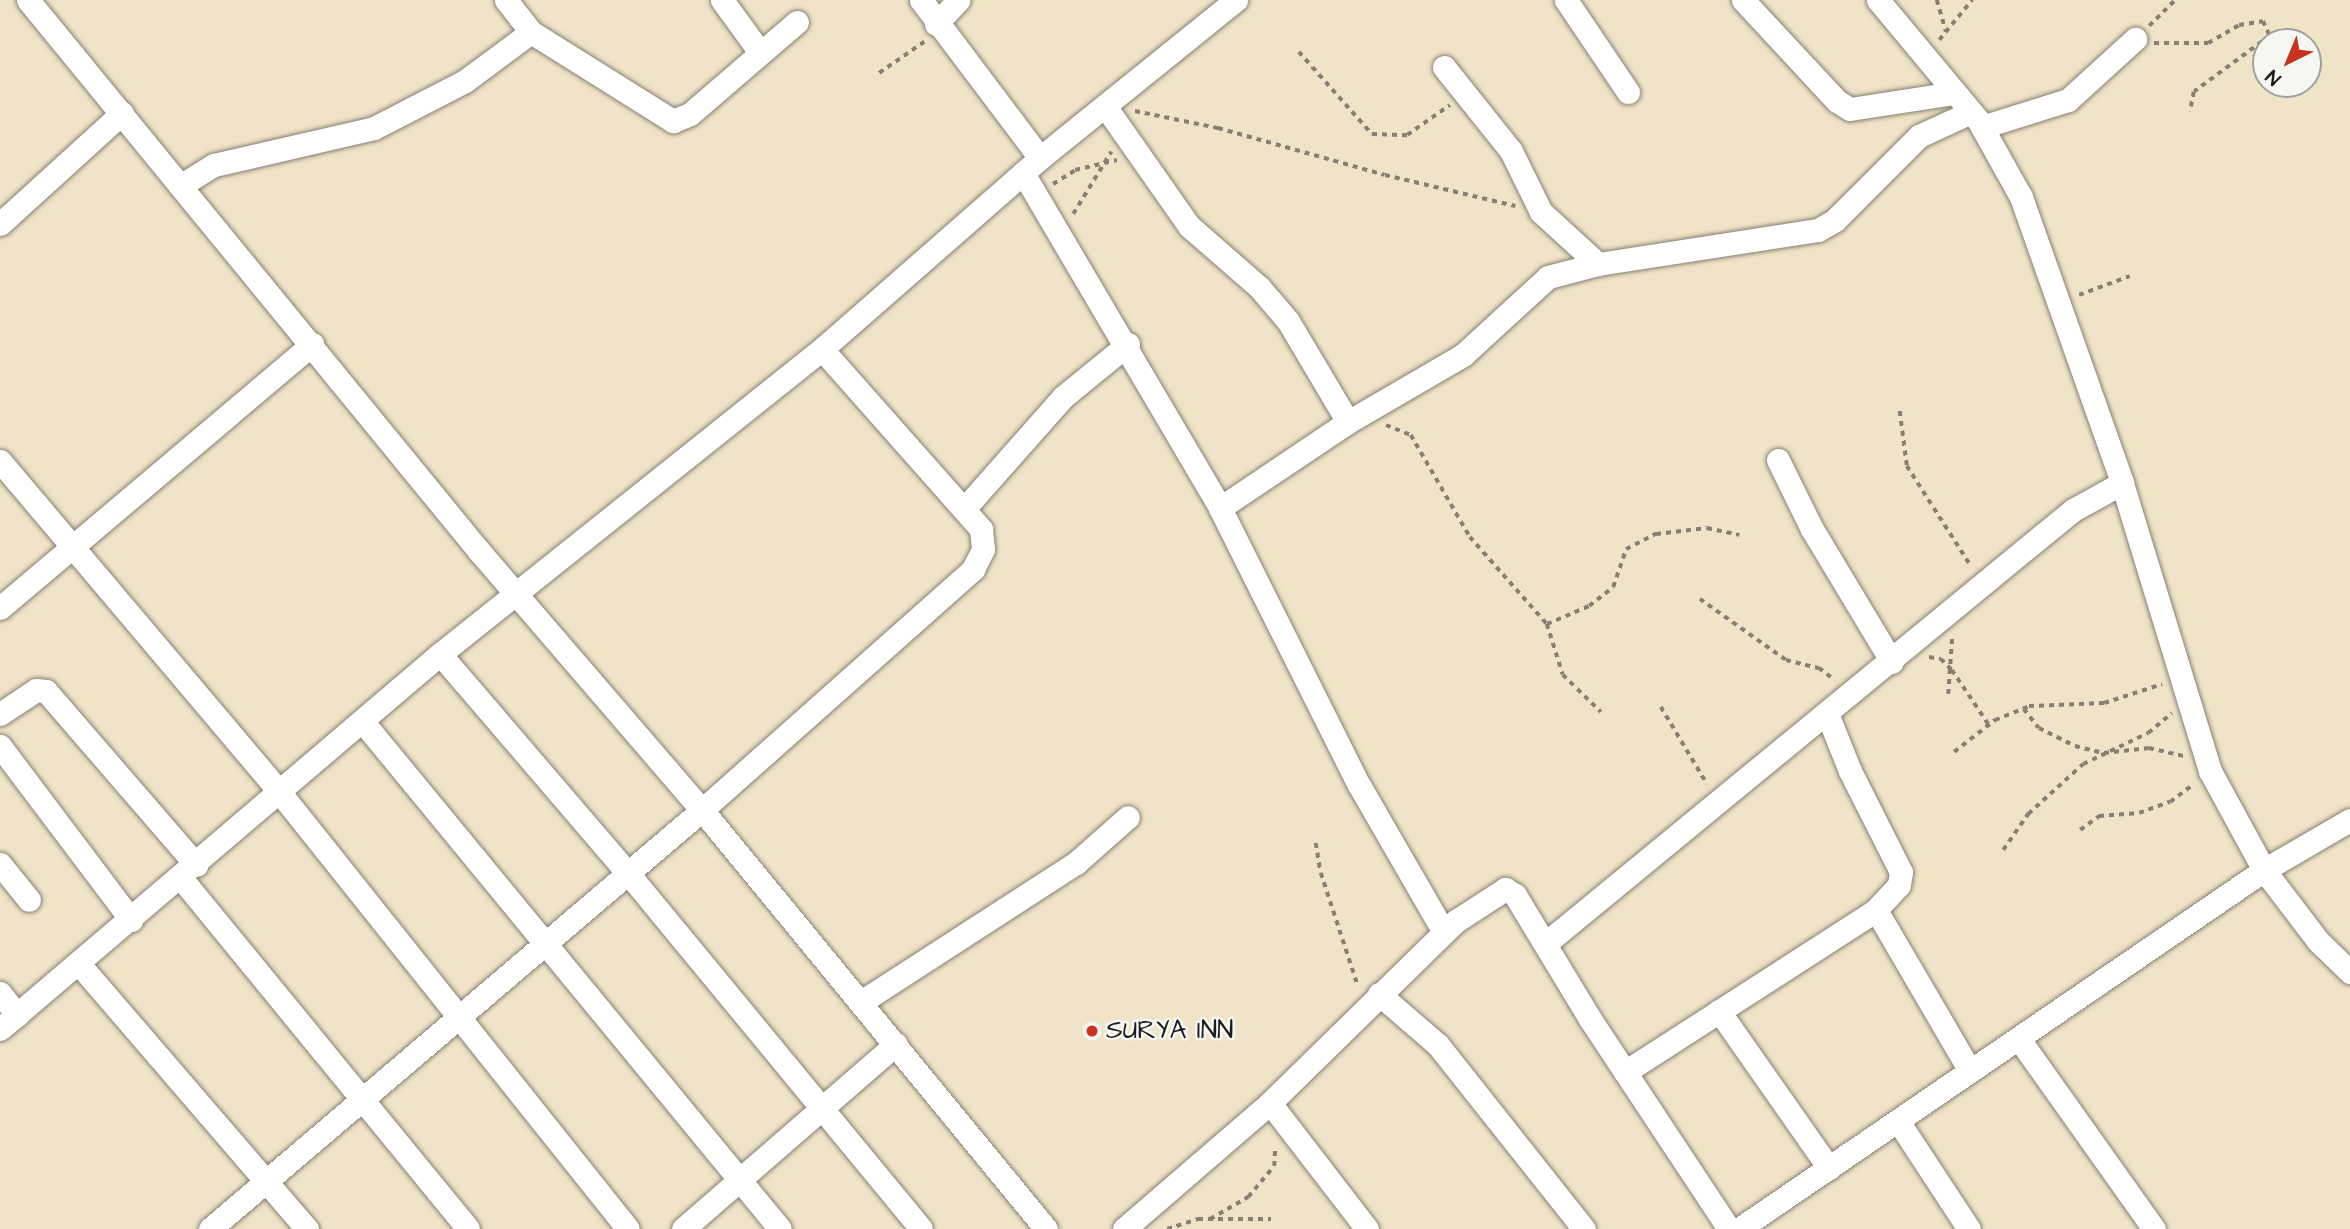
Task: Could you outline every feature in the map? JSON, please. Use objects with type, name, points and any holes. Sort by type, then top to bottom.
[{"type":"street","points":[[28,0],[516,593],[702,810],[896,1044],[1046,1229]]},
{"type":"street","points":[[506,0],[531,32],[673,121],[690,114],[759,51],[797,22]]},
{"type":"street","points":[[722,0],[759,51]]},
{"type":"street","points":[[921,0],[1031,166],[1037,195],[1128,344],[1220,508],[1359,785],[1444,932]]},
{"type":"street","points":[[938,28],[958,0]]},
{"type":"street","points":[[0,993],[9,1022],[281,794],[440,654],[822,349],[1031,166],[1112,115],[1236,0]]},
{"type":"street","points":[[1566,0],[1628,92]]},
{"type":"street","points":[[1742,0],[1837,101],[1850,109],[1955,93]]},
{"type":"street","points":[[1878,0],[1977,119],[2021,197],[2060,299],[2122,483],[2209,766],[2264,870],[2318,941],[2350,972]]},
{"type":"street","points":[[180,186],[214,165],[374,128],[465,81],[531,32]]},
{"type":"street","points":[[1220,508],[1355,418],[1462,355],[1555,275],[1598,264],[1818,230],[1860,197],[1887,163],[1919,136],[1977,119],[2068,100],[2135,39]]},
{"type":"street","points":[[1444,67],[1511,151],[1541,212],[1556,230],[1598,264]]},
{"type":"street","points":[[0,224],[122,113]]},
{"type":"street","points":[[1112,115],[1189,226],[1276,305],[1355,418]]},
{"type":"street","points":[[1555,275],[1556,230]]},
{"type":"street","points":[[0,608],[312,344]]},
{"type":"street","points":[[964,509],[1063,397],[1128,344]]},
{"type":"street","points":[[210,1229],[702,810],[968,576],[983,549],[985,537],[964,509],[822,349]]},
{"type":"street","points":[[1778,460],[1812,529],[1895,659]]},
{"type":"street","points":[[0,461],[73,544],[281,794],[628,1229]]},
{"type":"street","points":[[1545,943],[1828,716],[2073,510],[2122,483]]},
{"type":"street","points":[[440,654],[627,872],[921,1229]]},
{"type":"street","points":[[0,713],[36,690],[46,691],[468,1229]]},
{"type":"street","points":[[1625,1072],[1876,910],[1902,877],[1828,716]]},
{"type":"street","points":[[363,722],[780,1229]]},
{"type":"street","points":[[0,746],[131,920]]},
{"type":"street","points":[[861,1002],[1076,863],[1128,817]]},
{"type":"street","points":[[1739,1229],[2264,870],[2350,820]]},
{"type":"street","points":[[0,864],[29,900]]},
{"type":"street","points":[[1124,1229],[1275,1108],[1372,1001],[1444,932],[1494,892],[1505,889],[1514,895],[1625,1072],[1729,1229]]},
{"type":"street","points":[[1876,910],[1970,1071]]},
{"type":"street","points":[[79,964],[307,1229]]},
{"type":"street","points":[[1372,1001],[1438,1045],[1584,1229]]},
{"type":"street","points":[[1719,1011],[1829,1168]]},
{"type":"street","points":[[2019,1039],[2154,1229]]},
{"type":"street","points":[[683,1229],[824,1110],[896,1044]]},
{"type":"street","points":[[1275,1108],[1367,1229]]},
{"type":"street","points":[[1898,1121],[1969,1229]]},
{"type":"path","points":[[1937,0],[1946,32]]},
{"type":"path","points":[[1926,55],[1972,0]]},
{"type":"path","points":[[2135,39],[2175,0]]},
{"type":"path","points":[[2135,39],[2163,45],[2208,43],[2239,25],[2263,20],[2270,36],[2194,92],[2190,112]]},
{"type":"path","points":[[880,73],[938,28]]},
{"type":"path","points":[[1299,52],[1372,134],[1407,135],[1465,92]]},
{"type":"path","points":[[1059,232],[1108,161],[1112,115],[1218,128],[1385,175],[1541,212]]},
{"type":"path","points":[[1037,195],[1075,170],[1139,156]]},
{"type":"path","points":[[2060,299],[2098,291],[2130,276]]},
{"type":"path","points":[[1900,411],[1908,466],[1971,566],[1992,576]]},
{"type":"path","points":[[1355,418],[1411,435],[1470,537],[1547,624],[1563,675],[1601,712]]},
{"type":"path","points":[[1547,624],[1589,606],[1613,587],[1626,549],[1656,534],[1707,528],[1739,535]]},
{"type":"path","points":[[1700,598],[1786,660],[1819,668],[1853,695]]},
{"type":"path","points":[[1948,694],[1952,670],[1952,610]]},
{"type":"path","points":[[1895,659],[1941,659],[1952,670],[1989,724]]},
{"type":"path","points":[[1954,752],[1989,724],[2024,709],[2104,703],[2182,678]]},
{"type":"path","points":[[2003,850],[2028,814],[2083,764],[2148,733],[2189,700]]},
{"type":"path","points":[[1661,707],[1711,790],[1709,813]]},
{"type":"path","points":[[2024,709],[2039,728],[2075,746],[2104,753],[2149,748],[2209,766]]},
{"type":"path","points":[[2080,830],[2099,816],[2139,813],[2170,802],[2209,766]]},
{"type":"path","points":[[1316,843],[1321,873],[1372,1001]]},
{"type":"path","points":[[1210,1219],[1248,1197],[1273,1166],[1275,1108]]},
{"type":"path","points":[[1167,1229],[1210,1219],[1270,1219]]},
{"type":"place","name":"SURYA INN","points":[[1092,1031]]}]
